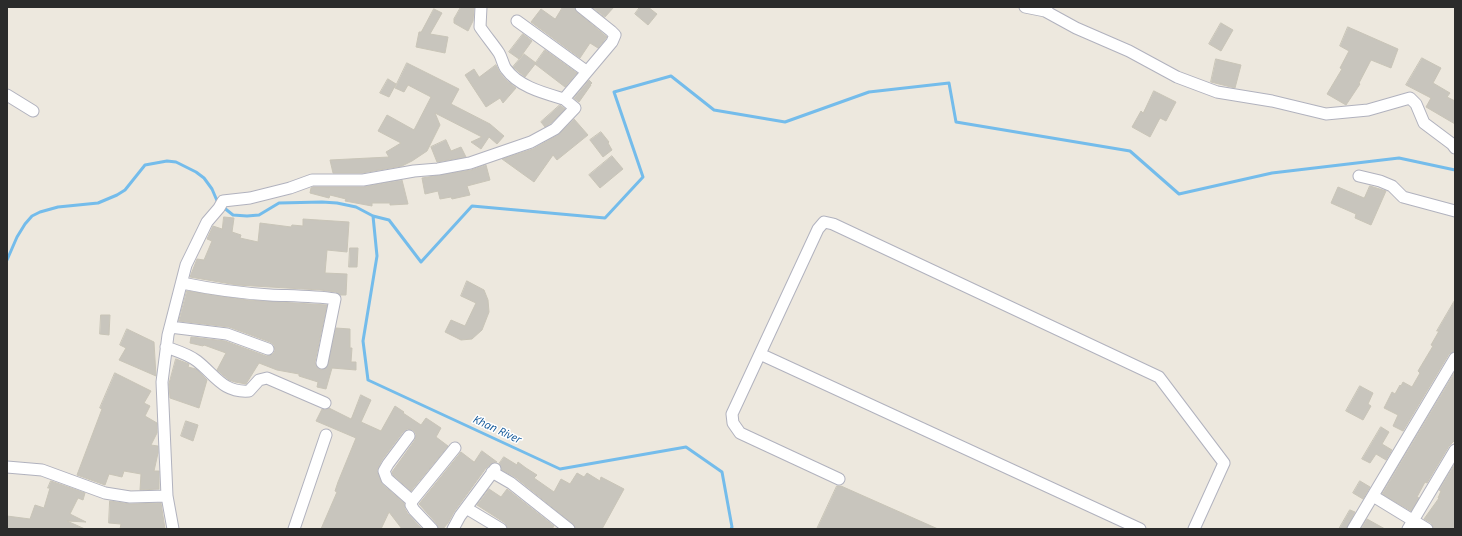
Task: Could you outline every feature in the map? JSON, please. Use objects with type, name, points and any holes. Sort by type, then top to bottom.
[{"type":"street","points":[[173,529],[167,496],[162,382],[166,347],[186,265],[207,222],[221,205],[290,188],[312,180],[363,180],[470,163],[531,142],[555,129],[575,108],[564,99],[542,93],[529,87],[517,80],[507,71],[498,51],[480,28],[481,7]]},
{"type":"street","points":[[564,99],[586,71],[612,42],[615,36],[611,31],[581,7]]},
{"type":"street","points":[[1025,7],[1046,9],[1076,28],[1129,51],[1178,77],[1217,92],[1272,101],[1326,114],[1368,110],[1410,98],[1416,104],[1424,123],[1452,144],[1455,148]]},
{"type":"street","points":[[517,21],[586,71]]},
{"type":"street","points":[[7,95],[33,111]]},
{"type":"street","points":[[1359,176],[1380,181],[1392,186],[1403,197],[1455,211]]},
{"type":"street","points":[[839,479],[740,433],[733,423],[732,414],[818,229],[824,222],[833,224],[1158,377],[1224,463],[1194,529]]},
{"type":"street","points":[[182,283],[211,289],[269,295],[312,296],[335,299],[322,363]]},
{"type":"street","points":[[170,327],[227,334],[268,349]]},
{"type":"street","points":[[166,347],[184,353],[197,360],[220,383],[239,392],[249,391],[259,380],[267,378],[325,403]]},
{"type":"street","points":[[760,354],[1140,529]]},
{"type":"street","points":[[1353,529],[1455,358]]},
{"type":"street","points":[[294,529],[326,435]]},
{"type":"street","points":[[409,436],[384,471],[387,479],[412,501]]},
{"type":"street","points":[[432,529],[414,510],[411,505],[412,501],[455,448]]},
{"type":"street","points":[[1411,525],[1455,450]]},
{"type":"street","points":[[7,468],[42,470],[105,494],[130,497],[167,496]]},
{"type":"street","points":[[453,529],[466,508],[494,470],[569,529]]},
{"type":"street","points":[[1373,496],[1411,525],[1427,529]]},
{"type":"street","points":[[466,508],[502,529]]},
{"type":"building","points":[[461,7],[474,8],[473,21],[468,31],[454,23],[454,19]]},
{"type":"building","points":[[563,7],[574,7],[577,12],[607,37],[598,48],[590,43],[580,58],[531,22],[541,9],[555,19]]},
{"type":"building","points":[[592,7],[614,7],[605,17]]},
{"type":"building","points":[[640,7],[648,7],[657,14],[648,25],[635,14]]},
{"type":"building","points":[[434,9],[442,13],[430,34],[448,37],[445,53],[416,47],[419,32],[421,32]]},
{"type":"building","points":[[1221,23],[1233,30],[1221,51],[1209,44]]},
{"type":"building","points":[[1348,27],[1398,49],[1391,68],[1371,60],[1359,83],[1360,84],[1346,105],[1327,94],[1342,69],[1340,68],[1349,51],[1340,46]]},
{"type":"building","points":[[523,34],[532,41],[519,59],[509,52]]},
{"type":"building","points":[[545,50],[577,73],[565,87],[535,64]]},
{"type":"building","points":[[524,54],[536,63],[525,77],[513,67]]},
{"type":"building","points":[[1422,58],[1441,68],[1433,83],[1450,93],[1447,97],[1455,101],[1455,124],[1426,107],[1431,98],[1406,85]]},
{"type":"building","points":[[1216,59],[1241,65],[1235,88],[1211,82]]},
{"type":"building","points":[[407,63],[459,89],[451,104],[490,124],[504,136],[497,144],[489,137],[481,149],[471,142],[482,137],[435,113],[440,125],[427,151],[412,161],[402,166],[362,173],[333,173],[330,160],[389,157],[386,152],[401,143],[378,131],[387,115],[414,130],[431,97],[408,85],[404,92],[395,88]]},
{"type":"building","points":[[496,65],[506,80],[516,88],[503,103],[500,98],[486,107],[465,75],[474,69],[479,77]]},
{"type":"building","points":[[388,79],[396,84],[389,97],[380,93]]},
{"type":"building","points":[[589,80],[592,83],[579,102],[574,98]]},
{"type":"building","points":[[1154,91],[1176,102],[1166,121],[1160,118],[1150,137],[1132,127],[1141,111],[1143,113]]},
{"type":"building","points":[[560,105],[565,109],[545,127],[541,122]]},
{"type":"building","points":[[574,119],[588,135],[557,160],[553,155],[534,182],[502,159],[533,149],[558,135]]},
{"type":"building","points":[[601,132],[609,142],[608,143],[612,150],[603,157],[590,140]]},
{"type":"building","points":[[446,140],[451,151],[461,147],[466,157],[437,162],[431,147]]},
{"type":"building","points":[[612,156],[623,169],[600,188],[589,175]]},
{"type":"building","points":[[486,165],[490,180],[467,186],[470,195],[452,199],[451,197],[440,199],[438,191],[425,194],[422,178],[471,170]]},
{"type":"building","points":[[402,180],[408,204],[390,205],[390,203],[372,203],[372,206],[345,201],[346,199],[330,195],[329,198],[310,193],[311,188],[313,187],[363,187]]},
{"type":"building","points":[[1370,186],[1386,191],[1371,225],[1355,218],[1356,214],[1331,203],[1338,187],[1364,198]]},
{"type":"building","points":[[224,217],[234,218],[232,232],[241,235],[240,238],[258,242],[260,223],[291,227],[292,225],[303,226],[303,219],[349,222],[347,252],[327,250],[325,273],[347,274],[346,295],[320,290],[237,285],[190,277],[197,259],[204,260],[212,241],[207,239],[213,226],[222,229]]},
{"type":"building","points":[[350,248],[358,248],[357,267],[349,267]]},
{"type":"building","points":[[467,281],[484,290],[488,300],[489,312],[482,330],[472,339],[461,340],[445,332],[451,320],[465,326],[476,303],[461,296]]},
{"type":"building","points":[[187,291],[247,300],[327,305],[315,362],[316,366],[321,370],[327,367],[336,328],[350,329],[350,348],[352,348],[351,362],[356,362],[356,370],[332,368],[326,389],[317,387],[318,382],[299,376],[299,374],[277,370],[259,363],[246,384],[229,380],[217,370],[226,353],[204,345],[190,343],[191,337],[225,341],[266,356],[273,354],[275,351],[274,345],[270,342],[229,327],[179,321]]},
{"type":"building","points":[[1455,300],[1455,351],[1449,354],[1403,431],[1393,426],[1398,415],[1384,408],[1392,392],[1395,394],[1403,382],[1412,387],[1420,373],[1418,371],[1433,346],[1431,345],[1439,331],[1437,331]]},
{"type":"building","points":[[101,315],[110,315],[109,335],[100,334]]},
{"type":"building","points":[[127,329],[154,342],[156,376],[119,360],[126,348],[120,345]]},
{"type":"building","points":[[176,359],[189,364],[188,367],[196,369],[207,380],[199,408],[170,398],[169,384]]},
{"type":"building","points":[[1455,372],[1455,440],[1449,446],[1427,483],[1425,482],[1417,497],[1419,498],[1411,511],[1382,494]]},
{"type":"building","points":[[115,373],[151,391],[144,403],[150,406],[145,416],[157,423],[157,433],[151,445],[158,446],[154,471],[159,471],[159,489],[140,490],[141,474],[124,471],[122,477],[109,474],[105,485],[77,475],[102,409],[100,408]]},
{"type":"building","points":[[1360,386],[1373,393],[1368,404],[1371,406],[1363,420],[1346,411]]},
{"type":"building","points":[[361,395],[371,400],[361,422],[381,431],[395,406],[421,425],[426,418],[441,428],[436,437],[448,446],[411,491],[393,475],[392,472],[415,440],[416,434],[413,430],[407,429],[403,432],[382,460],[377,470],[382,484],[404,503],[408,514],[422,529],[402,529],[389,512],[381,529],[321,529],[337,492],[335,491],[338,482],[356,438],[316,421],[322,409],[325,410],[329,408],[351,419]]},
{"type":"building","points":[[186,421],[198,425],[193,441],[181,436]]},
{"type":"building","points":[[1381,427],[1389,432],[1382,444],[1392,450],[1386,460],[1376,454],[1370,463],[1362,459]]},
{"type":"building","points":[[482,451],[497,462],[492,463],[486,468],[454,512],[448,523],[443,529],[439,529],[437,524],[419,504],[461,452],[474,462]]},
{"type":"building","points":[[504,457],[517,465],[518,462],[537,475],[534,478],[554,492],[561,479],[570,484],[577,473],[584,477],[587,473],[600,481],[601,477],[624,489],[602,529],[576,529],[573,524],[515,477],[502,470],[499,464]]},
{"type":"building","points":[[1455,464],[1455,529],[1434,529],[1431,523],[1424,519],[1439,498],[1441,491],[1439,490]]},
{"type":"building","points":[[51,481],[85,493],[83,500],[78,498],[70,514],[86,522],[67,521],[85,529],[7,529],[7,516],[30,519],[35,505],[44,508]]},
{"type":"building","points":[[1360,481],[1370,487],[1363,499],[1353,493]]},
{"type":"building","points":[[837,486],[841,486],[938,529],[817,529]]},
{"type":"building","points":[[489,489],[501,497],[507,489],[554,526],[552,529],[508,529],[505,523],[477,505]]},
{"type":"building","points":[[110,501],[130,504],[161,503],[165,529],[120,529],[121,524],[109,523]]},
{"type":"building","points":[[1350,510],[1355,512],[1346,529],[1339,529]]},
{"type":"building","points":[[1367,519],[1385,529],[1361,529]]},
{"type":"waterway","points":[[223,207],[233,215],[247,216],[259,215],[279,203],[322,202],[356,207],[373,216],[389,220],[421,262],[472,206],[605,218],[643,177],[614,92],[671,76],[714,110],[785,122],[869,92],[949,83],[956,122],[1130,151],[1179,194],[1272,173],[1399,158],[1455,170]]},
{"type":"waterway","points":[[7,260],[17,237],[32,216],[58,207],[98,203],[117,195],[125,190],[145,165],[167,161],[176,162],[196,172],[204,178],[212,189],[218,203]]},
{"type":"waterway","name":"Khan River","points":[[373,216],[377,256],[363,341],[368,380],[560,469],[686,447],[722,472],[732,527],[731,529]]}]
